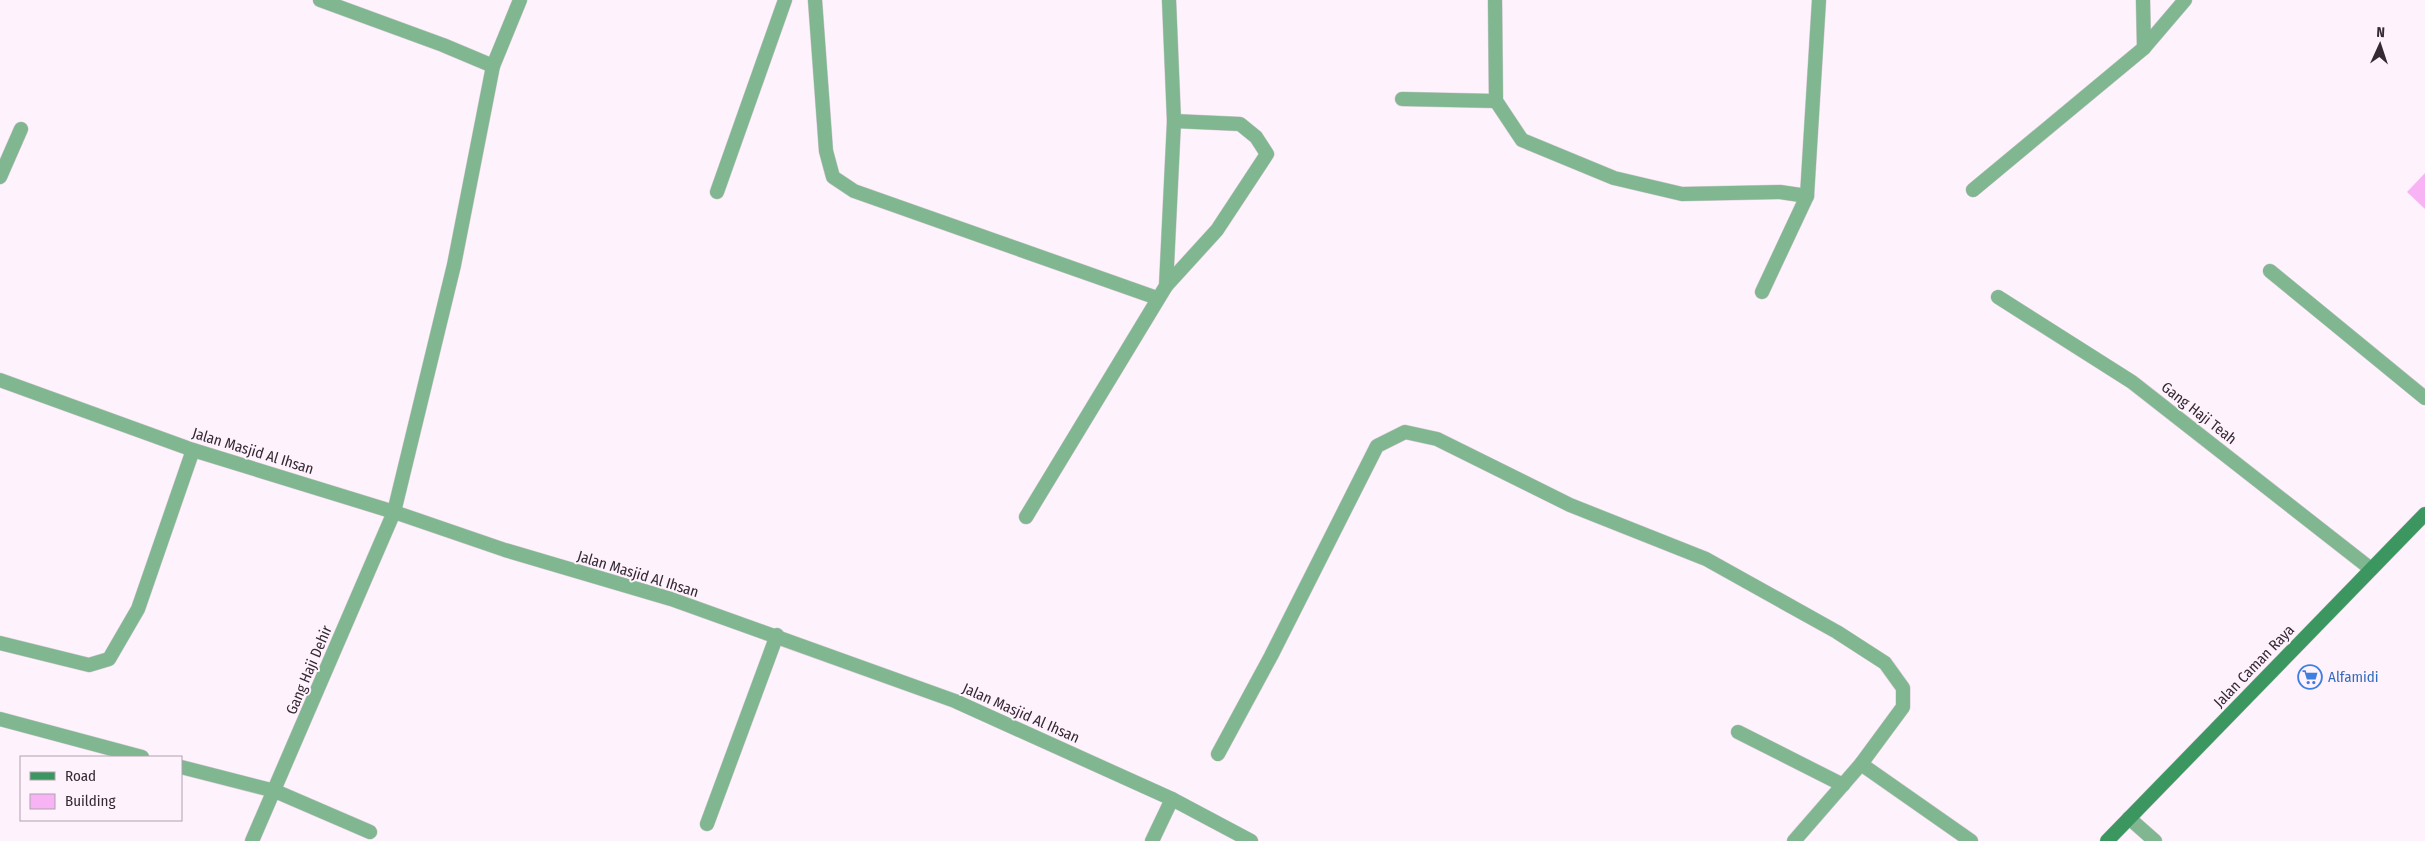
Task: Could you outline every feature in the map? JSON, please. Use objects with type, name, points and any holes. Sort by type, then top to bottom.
[{"type":"main road","name":"Jalan Caman Raya","points":[[2107,841],[2425,514]]},
{"type":"street","points":[[320,0],[443,45],[492,66]]},
{"type":"street","name":"Gang Haji Dehir","points":[[252,841],[394,512],[454,265],[492,66],[520,0]]},
{"type":"street","points":[[717,192],[785,0]]},
{"type":"street","points":[[815,0],[826,151],[833,177],[854,191],[1157,298]]},
{"type":"street","points":[[1166,286],[1174,121],[1169,0]]},
{"type":"street","points":[[1495,0],[1496,101],[1522,140],[1614,178],[1682,194],[1780,192],[1807,196]]},
{"type":"street","points":[[1762,292],[1807,196],[1819,0]]},
{"type":"street","points":[[2143,0],[2144,48]]},
{"type":"street","points":[[1973,190],[2144,48],[2185,0]]},
{"type":"street","points":[[1402,99],[1496,101]]},
{"type":"street","points":[[1026,517],[1157,298],[1217,230],[1267,154],[1256,138],[1240,124],[1174,121]]},
{"type":"street","points":[[0,177],[21,129]]},
{"type":"street","points":[[2270,271],[2425,398]]},
{"type":"street","name":"Gang Haji Teah","points":[[1998,297],[2132,382],[2370,569]]},
{"type":"street","name":"Jalan Masjid Al Ihsan","points":[[0,380],[193,450],[394,512],[505,550],[671,599],[777,635],[955,700],[1172,800],[1251,841]]},
{"type":"street","points":[[1218,754],[1272,656],[1377,446],[1405,432],[1437,440],[1570,505],[1706,559],[1837,632],[1885,663],[1902,688],[1903,707],[1861,764],[1794,841]]},
{"type":"street","points":[[0,643],[90,665],[109,659],[138,609],[193,450]]},
{"type":"street","points":[[707,824],[777,635]]},
{"type":"street","points":[[0,719],[138,756]]},
{"type":"street","points":[[1738,732],[1843,785]]},
{"type":"street","points":[[1861,764],[1971,841]]},
{"type":"street","points":[[182,767],[275,791],[370,832]]},
{"type":"street","points":[[1152,841],[1172,800]]},
{"type":"street","points":[[2129,818],[2155,841]]},
{"type":"building","points":[[2425,173],[2425,209],[2407,192]]},
{"type":"place","name":"Alfamidi","points":[[2310,677]]}]
